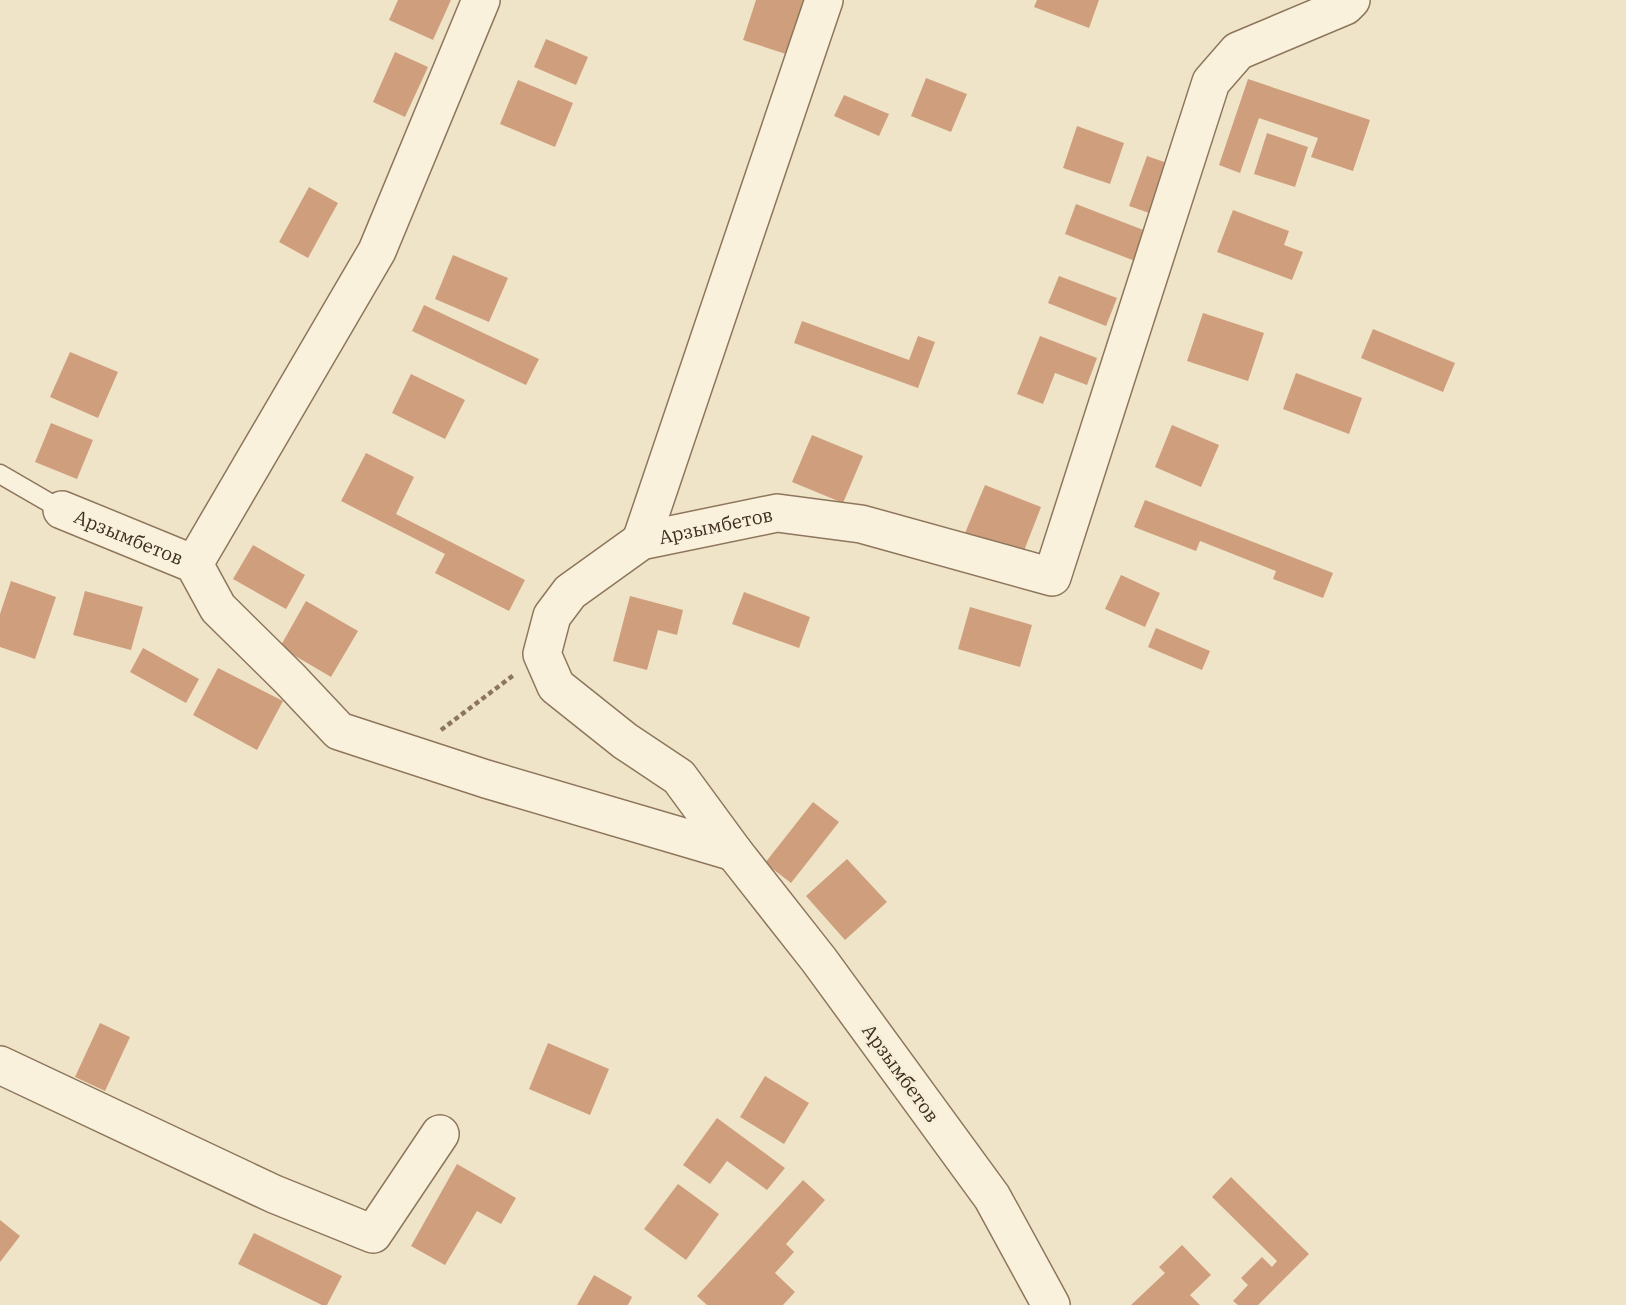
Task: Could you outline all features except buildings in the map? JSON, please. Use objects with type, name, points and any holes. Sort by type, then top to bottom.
[{"type":"street","name":"Арзымбетов","points":[[194,564],[377,251],[481,0]]},
{"type":"street","points":[[641,541],[824,0]]},
{"type":"street","name":"Арзымбетов","points":[[1051,1305],[992,1197],[819,960],[679,777],[625,741],[556,686],[542,654],[552,616],[570,592],[641,541],[777,513],[861,524],[1052,577],[1211,82],[1238,51],[1345,6],[1350,0]]},
{"type":"street","name":"Арзымбетов","points":[[62,510],[194,564],[218,608],[340,731],[486,779],[734,852]]},
{"type":"street","points":[[0,1065],[274,1194],[373,1234],[440,1134]]},
{"type":"lane","points":[[0,474],[62,510]]},
{"type":"path","points":[[410,754],[542,654]]}]
